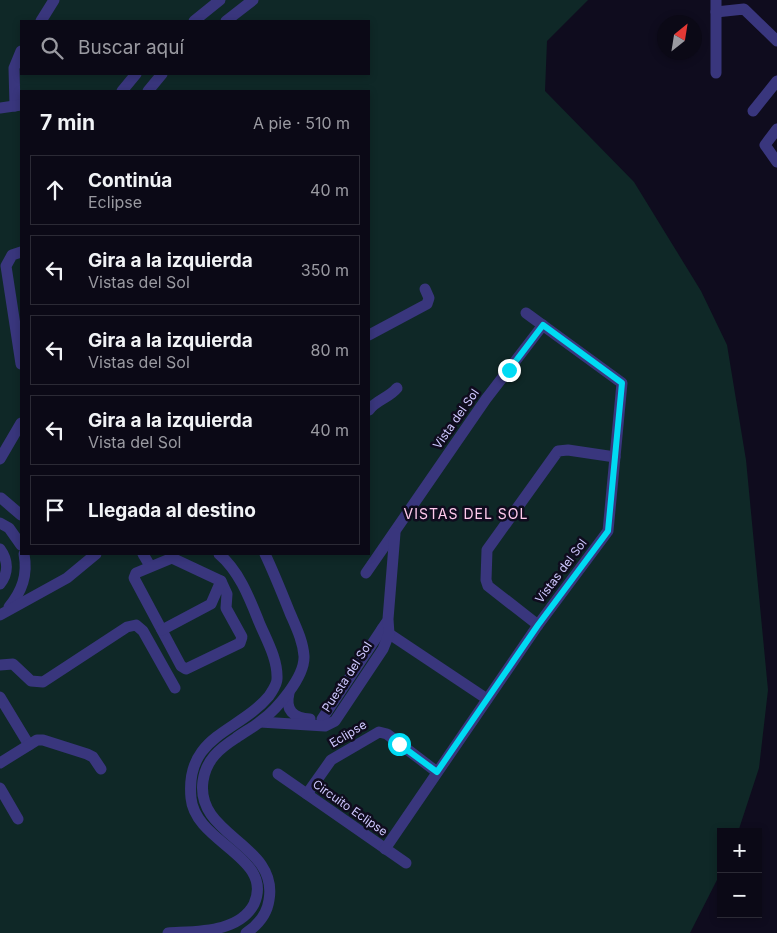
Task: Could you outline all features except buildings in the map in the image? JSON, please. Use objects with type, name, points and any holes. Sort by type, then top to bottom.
[{"type":"street","points":[[41,20],[54,0]]},
{"type":"street","points":[[195,20],[220,0]]},
{"type":"street","points":[[227,20],[253,0]]},
{"type":"street","points":[[716,72],[716,6],[744,9],[777,41]]},
{"type":"street","points":[[0,108],[18,106],[14,68],[20,53]]},
{"type":"street","points":[[123,90],[135,75]]},
{"type":"street","points":[[753,111],[777,81]]},
{"type":"street","points":[[777,129],[765,145],[777,162]]},
{"type":"street","points":[[20,252],[12,255],[6,266],[20,357]]},
{"type":"street","points":[[370,334],[426,304],[429,298],[425,290]]},
{"type":"street","name":"Vistas del Sol","points":[[384,849],[538,625],[608,531],[622,383],[526,313]]},
{"type":"street","name":"Vista del Sol","points":[[366,573],[486,399],[543,325]]},
{"type":"street","points":[[370,409],[391,396],[397,388]]},
{"type":"street","points":[[0,459],[20,425]]},
{"type":"street","points":[[538,625],[487,584],[487,550],[558,451],[568,450],[615,457]]},
{"type":"street","points":[[1,498],[20,506]]},
{"type":"street","points":[[1,498],[20,514]]},
{"type":"street","points":[[0,523],[9,528],[20,544]]},
{"type":"street","points":[[395,531],[386,627],[487,699]]},
{"type":"street","points":[[0,549],[7,565],[6,574],[0,584]]},
{"type":"street","points":[[3,613],[23,586],[26,562],[24,555]]},
{"type":"street","points":[[3,613],[67,578],[94,555]]},
{"type":"street","points":[[144,555],[150,566]]},
{"type":"street","points":[[168,933],[230,926],[247,915],[254,904],[257,891],[256,877],[247,863],[205,829],[196,817],[191,799],[194,766],[205,746],[220,733],[260,706],[277,682],[277,670],[272,653],[248,595],[237,575],[220,555]]},
{"type":"street","points":[[246,933],[258,923],[266,911],[270,892],[266,871],[248,848],[232,837],[210,814],[205,804],[203,783],[206,768],[212,757],[220,749],[260,722],[289,691],[300,672],[304,657],[301,639],[264,555]]},
{"type":"street","points":[[172,558],[221,581],[226,594],[226,608],[242,637],[240,643],[184,670],[134,578],[136,573],[172,558]]},
{"type":"street","points":[[162,630],[210,604],[221,581]]},
{"type":"street","points":[[0,665],[13,664],[31,681],[42,682],[127,627],[136,625],[143,631],[175,688]]},
{"type":"street","name":"Puesta del Sol","points":[[289,691],[287,704],[291,713],[299,718],[333,723],[337,708],[383,649],[386,627]]},
{"type":"street","points":[[0,697],[29,746]]},
{"type":"street","name":"Puesta del Sol","points":[[260,722],[323,722]]},
{"type":"street","name":"Eclipse","points":[[306,794],[332,760],[379,732],[387,734],[437,772]]},
{"type":"street","points":[[0,763],[37,740],[52,742],[93,757],[101,769]]},
{"type":"street","name":"Circuito Eclipse","points":[[278,774],[406,863]]},
{"type":"street","points":[[0,788],[18,818]]},
{"type":"green space","points":[[0,0],[588,0],[547,41],[545,91],[634,182],[701,291],[727,345],[746,460],[768,690],[759,768],[739,828],[717,828],[717,880],[690,933],[0,933]]},
{"type":"district","name":"VISTAS DEL SOL","points":[[466,514]]},
{"type":"route","points":[[399,744],[437,772],[538,625],[608,531],[622,383],[543,325],[509,370]]}]
